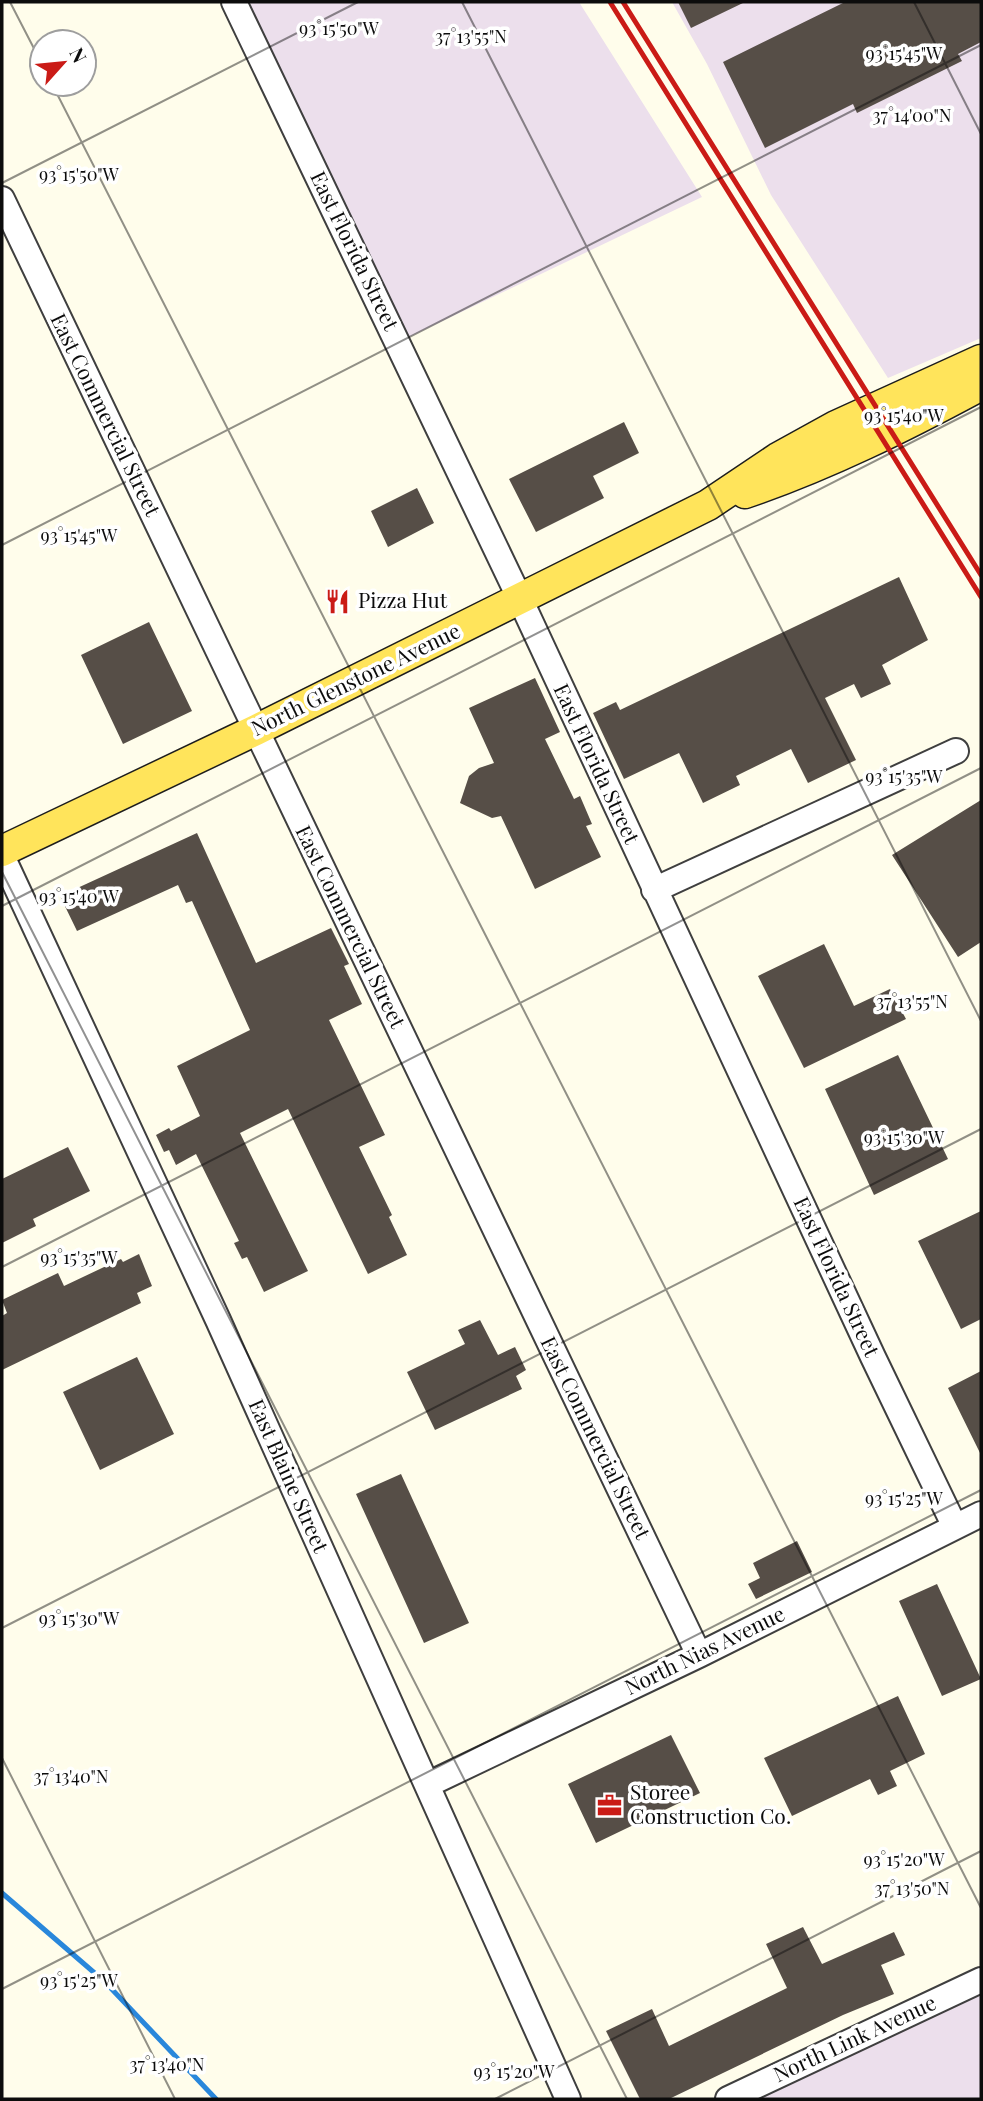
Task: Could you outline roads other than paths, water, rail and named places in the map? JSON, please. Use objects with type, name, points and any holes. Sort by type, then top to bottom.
[{"type":"main road","name":"North Glenstone Avenue","points":[[2,853],[708,505],[778,458],[836,426],[981,360]]},
{"type":"main road","name":"North Glenstone Avenue","points":[[708,505],[801,473],[923,416],[981,385]]},
{"type":"street","name":"East Florida Street","points":[[234,2],[520,599],[654,890],[955,1527]]},
{"type":"street","name":"East Commercial Street","points":[[2,199],[699,1655]]},
{"type":"street","points":[[654,890],[956,751]]},
{"type":"street","name":"East Blaine Street","points":[[2,853],[218,1320],[568,2099]]},
{"type":"street","name":"North Nias Avenue","points":[[427,1785],[699,1655],[981,1514]]},
{"type":"street","name":"North Link Avenue","points":[[728,2099],[981,1980]]},
{"type":"waterway","points":[[2,1893],[105,1982],[216,2099]]},
{"type":"railway","points":[[610,2],[981,597]]},
{"type":"railway","points":[[623,2],[981,575]]},
{"type":"place","name":"Pizza Hut","points":[[338,601]]},
{"type":"place","name":"Storee Construction Co.","points":[[610,1805]]}]
